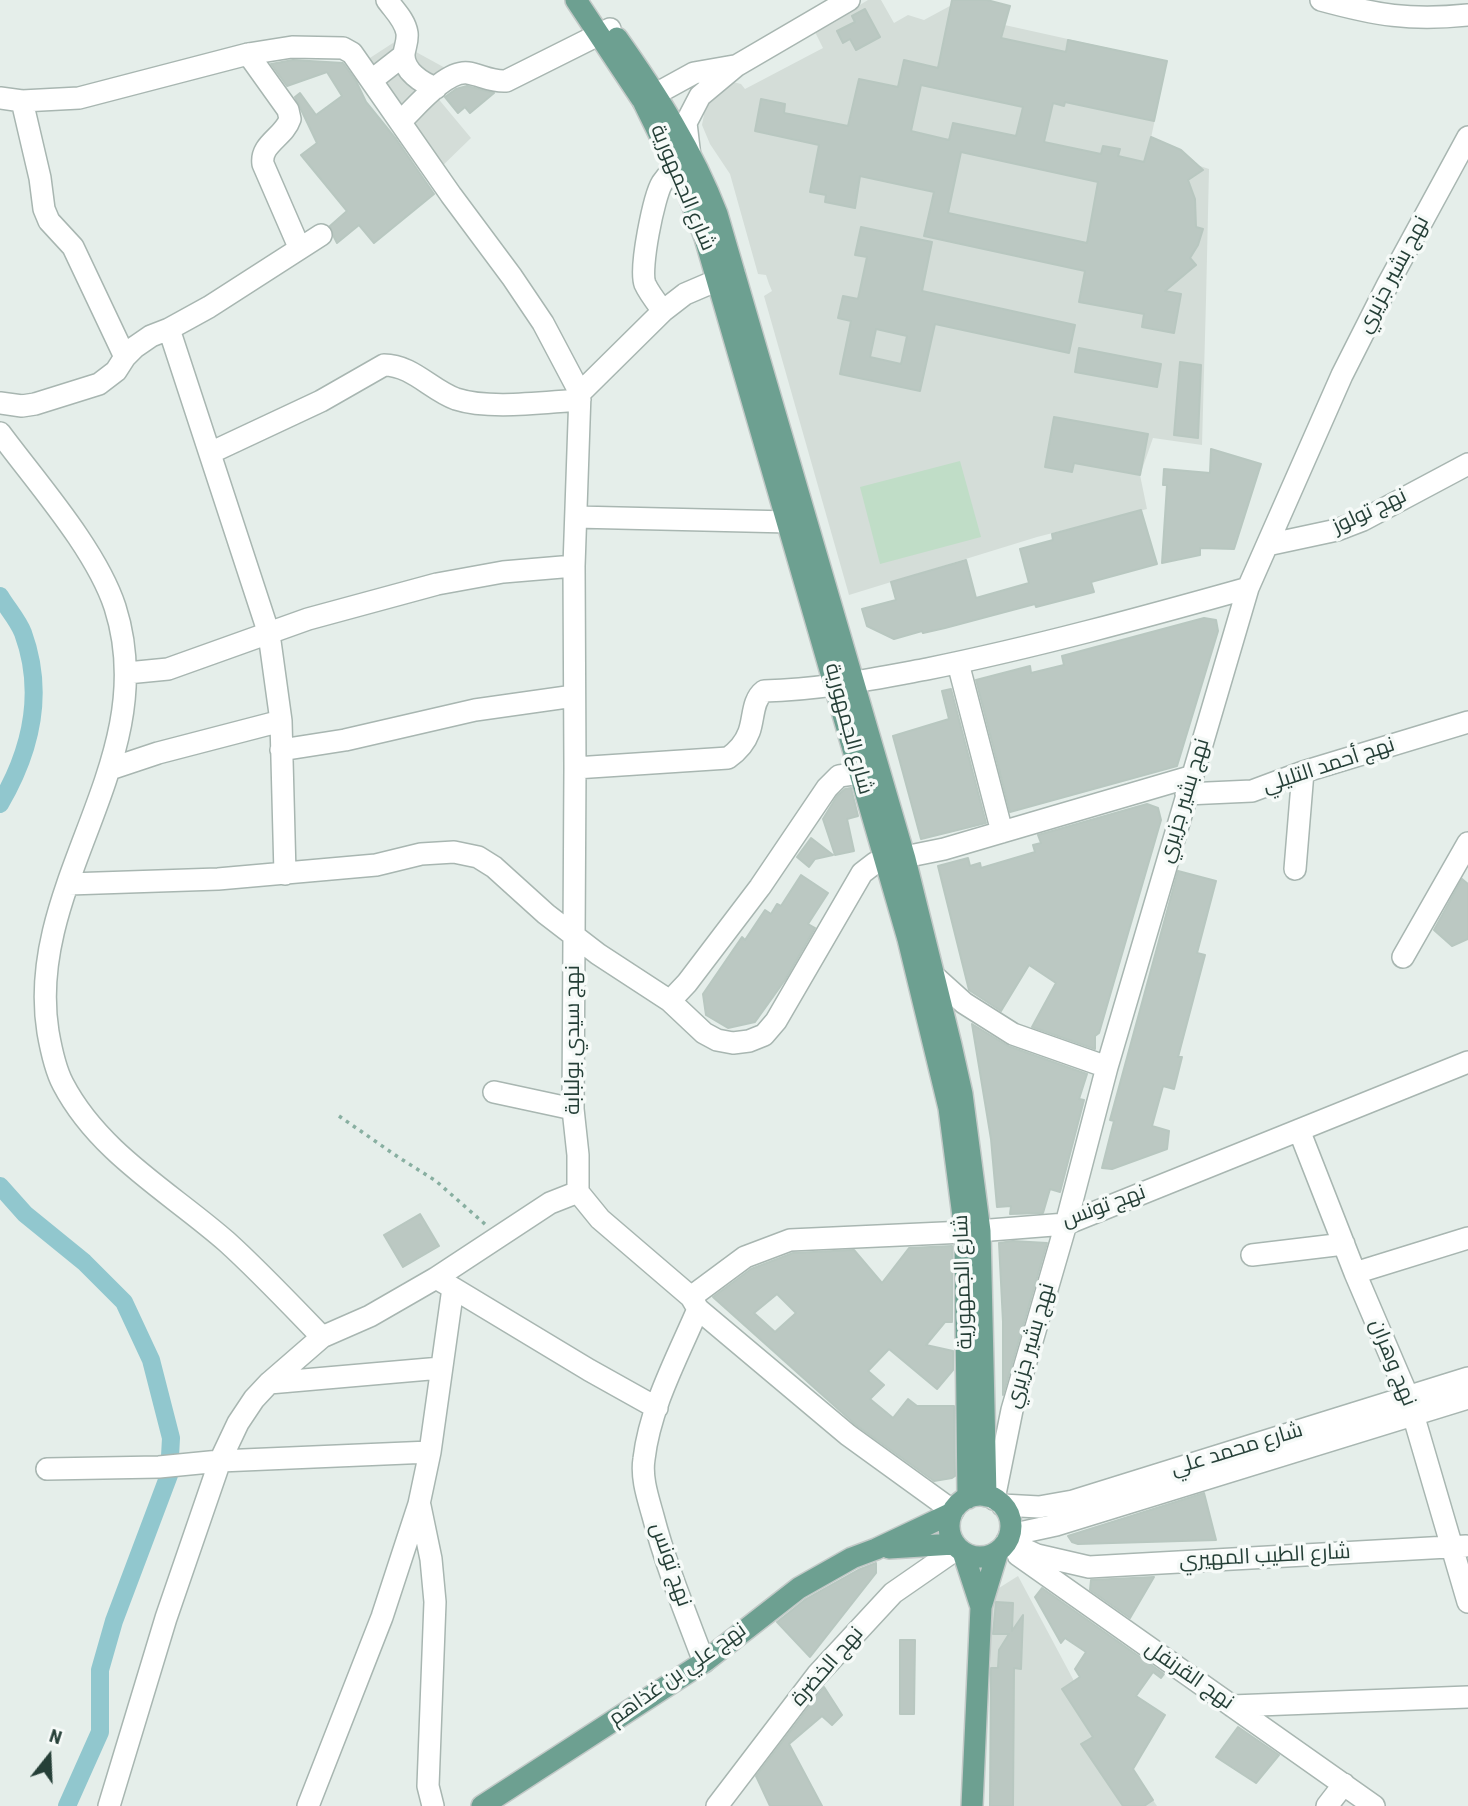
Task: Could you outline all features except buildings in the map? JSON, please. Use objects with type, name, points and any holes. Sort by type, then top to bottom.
[{"type":"main road","name":"شارع الجمهورية","points":[[576,0],[604,32],[650,97],[683,161],[705,183],[789,522],[845,685],[860,773],[895,860],[908,939],[949,1108],[973,1232]]},
{"type":"main road","name":"شارع الجمهورية","points":[[592,0],[604,32]]},
{"type":"main road","name":"شارع الجمهورية","points":[[727,275],[895,860],[934,976],[961,1094],[973,1232],[976,1504]]},
{"type":"main road","points":[[972,1806],[981,1607],[1011,1524],[1008,1514],[976,1504],[949,1523],[950,1534],[981,1607]]},
{"type":"main road","name":"نهج علي بن غذاهم","points":[[482,1806],[704,1662],[799,1588],[839,1564],[976,1504]]},
{"type":"main road","points":[[958,1548],[981,1557],[1005,1543]]},
{"type":"main road","name":"نهج علي بن غذاهم","points":[[876,1549],[958,1548]]},
{"type":"street","points":[[387,0],[404,23],[407,34],[404,55],[406,64],[418,79],[436,88]]},
{"type":"street","points":[[663,312],[644,282],[655,200],[661,184],[683,161],[686,123],[700,96],[736,66],[849,0]]},
{"type":"street","points":[[1321,0],[1391,17],[1468,15]]},
{"type":"street","points":[[401,121],[449,77],[469,73],[495,82],[506,81],[604,32]]},
{"type":"street","points":[[0,98],[22,101],[79,98],[248,54],[292,47],[343,48],[352,53],[372,80],[520,288],[543,323],[580,397]]},
{"type":"street","points":[[248,54],[288,110],[290,119],[284,131],[264,150],[262,157],[299,247]]},
{"type":"street","points":[[372,80],[404,55]]},
{"type":"street","points":[[650,97],[694,73],[736,66]]},
{"type":"street","points":[[22,101],[40,178],[44,209],[49,221],[73,247],[125,357]]},
{"type":"street","name":"نهج بشير جزيري","points":[[976,1504],[1012,1410],[1066,1224],[1107,1067],[1248,588],[1342,375],[1388,284],[1468,138]]},
{"type":"street","points":[[0,403],[22,406],[35,404],[91,387],[109,378],[125,357],[151,336],[209,307],[321,235]]},
{"type":"street","points":[[210,453],[321,401],[384,365],[408,370],[438,391],[480,404],[580,397],[663,312],[685,294],[727,275]]},
{"type":"street","points":[[169,329],[269,634],[281,721],[285,874]]},
{"type":"street","name":"نهج سيدي بولبابة","points":[[578,1192],[578,1155],[573,1109],[573,566],[580,397]]},
{"type":"street","points":[[0,433],[83,545],[103,579],[114,606],[127,673],[119,737],[55,924],[46,965],[45,1014],[61,1081],[80,1113],[108,1145],[227,1242],[322,1337]]},
{"type":"street","name":"نهج تولوز","points":[[1267,545],[1318,535],[1363,520],[1468,464]]},
{"type":"street","points":[[576,517],[789,522]]},
{"type":"street","points":[[127,673],[168,669],[360,603],[437,584],[503,572],[573,566]]},
{"type":"street","points":[[575,768],[728,758],[745,741],[760,693],[845,685],[958,663],[1038,645],[1248,588]]},
{"type":"street","points":[[958,663],[1002,832]]},
{"type":"street","points":[[281,750],[345,740],[475,709],[574,696]]},
{"type":"street","points":[[110,769],[158,753],[281,721]]},
{"type":"street","name":"نهج أحمد التليلي","points":[[895,860],[1190,785],[1252,791],[1303,772],[1468,722]]},
{"type":"street","points":[[1294,869],[1303,772]]},
{"type":"street","points":[[670,1001],[687,983],[760,887],[827,788],[839,776],[860,773]]},
{"type":"street","points":[[1403,957],[1468,843]]},
{"type":"street","points":[[69,884],[285,874],[376,865],[421,854],[466,854],[478,857],[494,867],[516,889],[607,961],[670,1001],[704,1033],[717,1040],[733,1042],[749,1041],[764,1035],[776,1021],[862,873],[875,863],[895,860]]},
{"type":"street","points":[[934,976],[964,1003],[1013,1034],[1107,1067]]},
{"type":"street","name":"نهج تونس","points":[[704,1662],[659,1542],[644,1479],[643,1461],[648,1434],[694,1303],[745,1257],[790,1240],[973,1232],[1066,1224],[1468,1062]]},
{"type":"street","points":[[494,1092],[573,1109]]},
{"type":"street","name":"نهج وهران","points":[[1299,1130],[1411,1407],[1461,1547],[1468,1602]]},
{"type":"street","points":[[109,1806],[211,1462],[254,1399],[322,1337],[445,1283],[499,1236],[550,1203],[578,1192],[600,1219],[848,1435],[976,1504]]},
{"type":"street","points":[[1355,1273],[1468,1238]]},
{"type":"street","points":[[1252,1255],[1343,1244]]},
{"type":"street","points":[[307,1806],[382,1616],[419,1504],[430,1452],[441,1368],[445,1283]]},
{"type":"street","points":[[445,1283],[657,1408]]},
{"type":"street","points":[[269,1383],[441,1368]]},
{"type":"street","name":"شارع محمد علي","points":[[1005,1543],[1411,1407],[1468,1378]]},
{"type":"street","name":"شارع محمد علي","points":[[976,1504],[1039,1507],[1073,1501],[1411,1407],[1468,1398]]},
{"type":"street","points":[[47,1469],[430,1452]]},
{"type":"street","points":[[419,1504],[431,1559],[435,1602],[428,1786],[433,1806]]},
{"type":"street","name":"شارع الطيب المهيري","points":[[1005,1543],[1037,1555],[1089,1567],[1461,1547]]},
{"type":"street","name":"نهج القرنفل","points":[[1005,1543],[1374,1806]]},
{"type":"street","name":"نهج الخضرة","points":[[717,1806],[817,1675],[884,1602],[958,1548]]},
{"type":"street","points":[[1232,1706],[1468,1696]]},
{"type":"street","points":[[1328,1806],[1344,1784]]},
{"type":"path","points":[[339,1116],[436,1181],[499,1236]]},
{"type":"shaded area","points":[[868,0],[881,0],[894,23],[908,15],[924,20],[961,0],[982,20],[1167,61],[1151,138],[1181,150],[1200,166],[1209,169],[1202,445],[1153,438],[1140,475],[1147,509],[1037,537],[849,595],[764,296],[772,291],[766,275],[758,274],[730,174],[710,144],[702,125],[706,104],[733,82],[741,84],[745,89],[823,48],[815,32]]},
{"type":"shaded area","points":[[396,41],[458,75],[436,96],[471,138],[436,172],[356,67]]},
{"type":"shaded area","points":[[1018,1576],[1074,1681],[1157,1806],[990,1806],[991,1593]]},
{"type":"green space","points":[[960,461],[981,537],[880,564],[860,487]]},
{"type":"waterway","points":[[0,596],[23,633],[30,655],[34,699],[27,742],[0,804]]},
{"type":"waterway","points":[[0,1186],[25,1214],[84,1262],[124,1302],[151,1360],[171,1438],[169,1475],[114,1621],[100,1670],[100,1732],[67,1806]]}]
